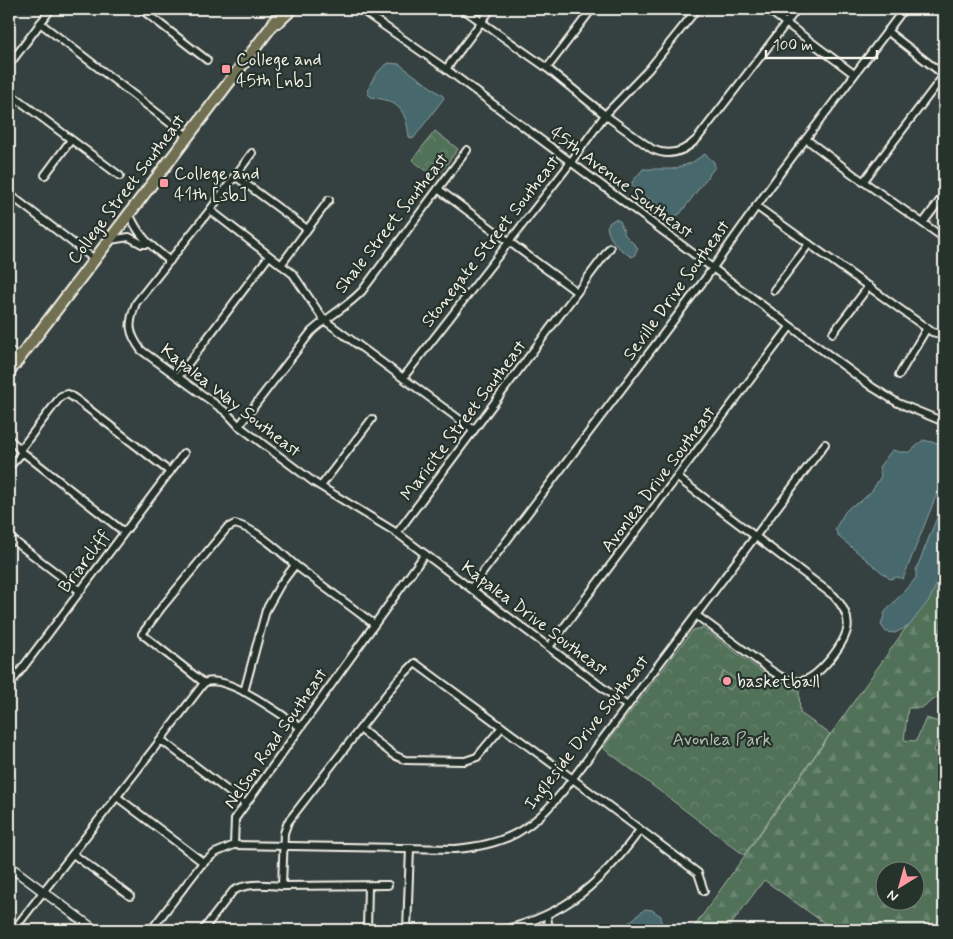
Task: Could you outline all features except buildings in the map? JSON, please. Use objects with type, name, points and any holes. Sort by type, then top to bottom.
[{"type":"main road","name":"College Street Southeast","points":[[9,372],[271,27],[282,9]]},
{"type":"main road","name":"College Street Southeast","points":[[271,27],[292,9]]},
{"type":"street","points":[[9,65],[51,9]]},
{"type":"street","points":[[141,9],[207,60]]},
{"type":"street","name":"45th Avenue Southeast","points":[[360,9],[446,69],[790,328],[872,387],[898,403],[944,422]]},
{"type":"street","points":[[464,9],[547,68],[605,115],[652,149],[665,153],[684,150],[697,139],[797,9]]},
{"type":"street","points":[[446,69],[491,9]]},
{"type":"street","points":[[547,68],[592,9]]},
{"type":"street","name":"Stonegate Street Southeast","points":[[403,378],[605,115],[649,69],[697,9]]},
{"type":"street","points":[[767,9],[854,74]]},
{"type":"street","name":"Seville Drive Southeast","points":[[471,588],[904,9]]},
{"type":"street","points":[[40,23],[187,136]]},
{"type":"street","points":[[863,182],[944,75],[887,31]]},
{"type":"street","points":[[9,93],[120,176]]},
{"type":"street","points":[[806,139],[863,182],[944,238]]},
{"type":"street","points":[[45,175],[71,140]]},
{"type":"street","name":"Shale Street Southeast","points":[[239,426],[311,332],[324,320],[349,304],[362,291],[467,150]]},
{"type":"street","points":[[129,213],[135,228],[146,239],[148,244],[170,261],[252,153]]},
{"type":"street","points":[[235,176],[307,229]]},
{"type":"street","points":[[438,189],[577,292]]},
{"type":"street","points":[[9,194],[94,259]]},
{"type":"street","points":[[923,223],[944,195]]},
{"type":"street","points":[[281,265],[329,200]]},
{"type":"street","points":[[756,206],[932,332],[944,335]]},
{"type":"street","points":[[210,210],[293,274],[324,320],[474,430]]},
{"type":"street","points":[[109,240],[130,237],[142,244],[148,244]]},
{"type":"street","points":[[774,290],[809,244]]},
{"type":"street","name":"Maricite Street Southeast","points":[[397,533],[610,248]]},
{"type":"street","points":[[178,377],[269,256]]},
{"type":"street","name":"Kapalea Way Southeast","points":[[170,261],[136,303],[130,321],[133,338],[142,350],[226,412],[239,426],[318,485]]},
{"type":"street","points":[[833,333],[869,286]]},
{"type":"street","name":"Avonlea Drive Southeast","points":[[549,647],[790,328]]},
{"type":"street","points":[[899,375],[927,328]]},
{"type":"street","points":[[9,350],[20,358]]},
{"type":"street","points":[[9,467],[61,396],[68,394],[170,472]]},
{"type":"street","points":[[372,419],[318,485],[397,533]]},
{"type":"street","points":[[9,439],[21,452],[124,532]]},
{"type":"street","name":"Ingleside Drive Southeast","points":[[234,845],[471,848],[504,840],[528,827],[549,809],[825,444]]},
{"type":"street","name":"Briarcliff","points":[[9,686],[184,453]]},
{"type":"street","points":[[678,478],[834,596],[842,604],[848,625],[847,634],[841,645],[819,672],[812,678],[802,681],[789,680],[772,672],[696,615]]},
{"type":"street","points":[[300,727],[230,684],[216,681],[204,682],[142,634],[227,528],[235,524],[244,526],[258,535],[374,624]]},
{"type":"street","name":"Kapalea Drive Southeast","points":[[397,533],[627,706]]},
{"type":"street","points":[[9,537],[80,591]]},
{"type":"street","name":"Nelson Road Southeast","points":[[234,845],[235,819],[425,554]]},
{"type":"street","points":[[244,692],[266,610],[280,585],[295,565]]},
{"type":"street","points":[[282,886],[284,833],[288,822],[396,682],[415,663],[698,873],[704,891]]},
{"type":"street","points":[[17,930],[19,923],[117,798],[204,682]]},
{"type":"street","points":[[360,730],[394,755],[406,760],[465,760],[477,756],[502,726]]},
{"type":"street","points":[[159,742],[164,742],[246,804]]},
{"type":"street","points":[[117,798],[204,863]]},
{"type":"street","points":[[503,930],[547,916],[581,895],[611,868],[640,830]]},
{"type":"street","points":[[151,930],[204,863],[215,853],[234,845]]},
{"type":"street","points":[[407,930],[410,848]]},
{"type":"street","points":[[73,854],[130,896]]},
{"type":"street","points":[[9,866],[95,930]]},
{"type":"street","points":[[203,930],[233,891],[238,887],[246,885],[388,885]]},
{"type":"street","points":[[367,930],[368,886]]},
{"type":"street","points":[[547,916],[549,930]]},
{"type":"green space","points":[[435,131],[458,149],[436,178],[412,160]]},
{"type":"green space","points":[[944,562],[944,693],[921,708],[908,708],[904,740],[916,741],[926,718],[943,723],[934,751],[944,757],[944,930],[834,930],[764,880],[727,930],[692,930],[927,598]]},
{"type":"green space","name":"Avonlea Park","points":[[703,628],[776,682],[799,690],[800,713],[830,734],[744,855],[603,748],[693,630]]},
{"type":"green space","name":"basketball","points":[[724,671],[737,681],[730,690],[718,681]]},
{"type":"water","points":[[389,63],[399,64],[444,98],[413,139],[409,137],[406,120],[399,108],[388,101],[371,97],[368,94],[375,76]]},
{"type":"water","points":[[705,154],[714,162],[715,167],[680,214],[671,215],[632,186],[632,182],[643,169],[673,169],[691,163]]},
{"type":"water","points":[[615,219],[620,221],[625,235],[638,248],[632,257],[620,249],[610,237],[607,227]]},
{"type":"water","points":[[923,440],[944,445],[944,483],[938,491],[903,579],[897,577],[890,579],[839,537],[835,529],[845,512],[872,491],[881,476],[879,467],[892,450],[910,452]]},
{"type":"water","points":[[944,500],[944,567],[930,599],[909,626],[895,633],[886,632],[881,625],[885,612],[916,578],[916,570]]},
{"type":"water","points":[[645,909],[652,910],[661,916],[661,924],[657,930],[620,930]]},
{"type":"place","name":"College and 45th [nb]","points":[[226,69]]},
{"type":"place","name":"College and 41th [sb]","points":[[164,183]]},
{"type":"place","name":"basketball","points":[[727,681]]}]
